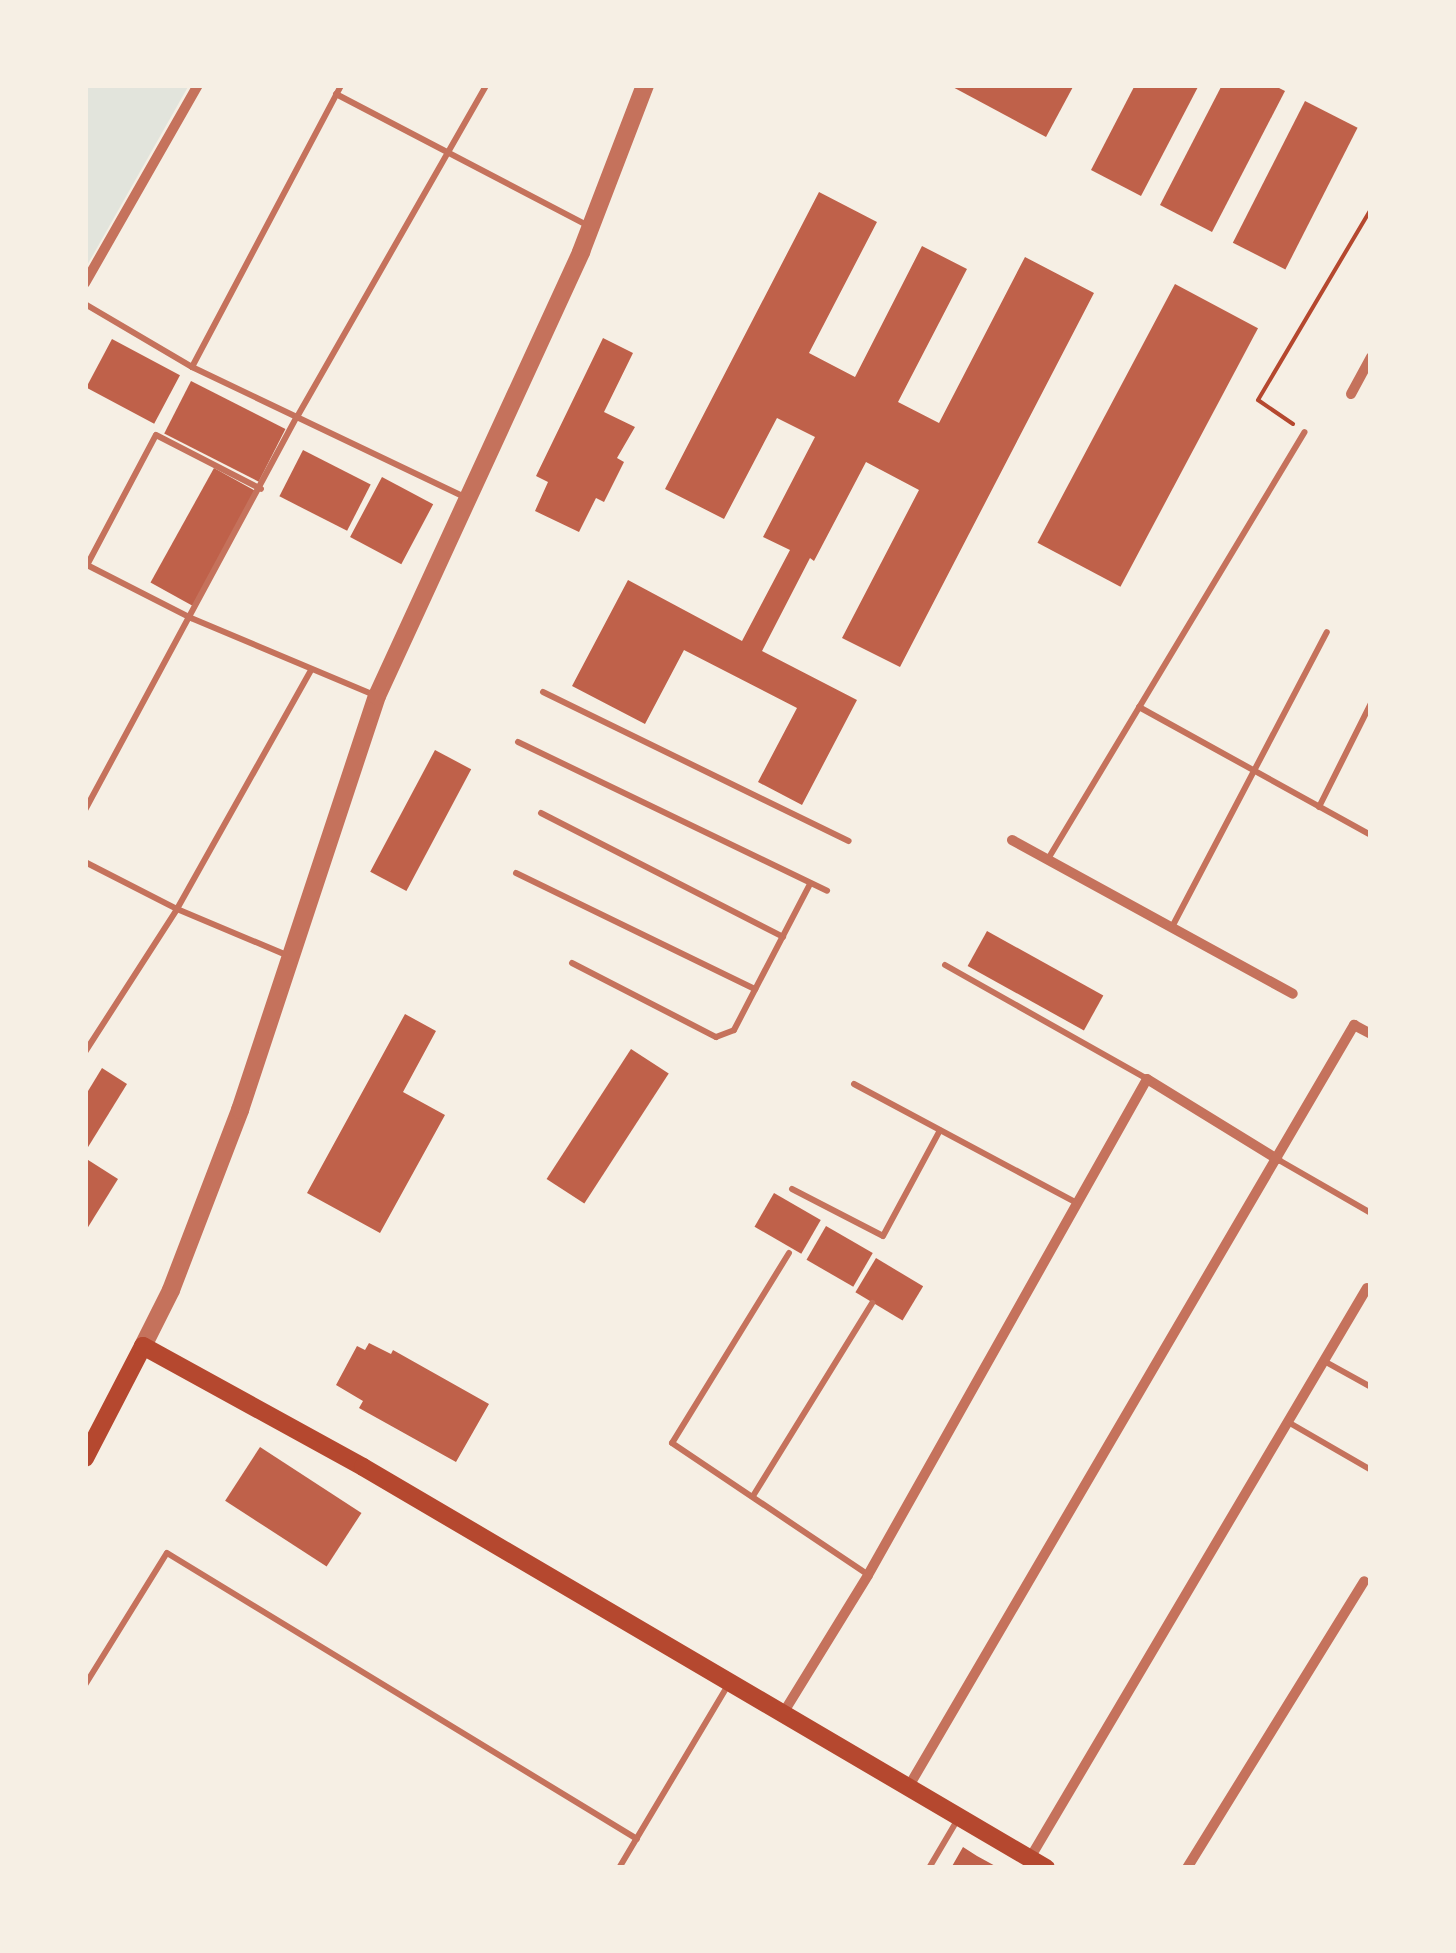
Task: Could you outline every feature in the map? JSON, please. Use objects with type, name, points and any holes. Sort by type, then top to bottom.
[{"type":"main road","points":[[85,1458],[143,1346],[363,1467],[1046,1868]]},
{"type":"street","points":[[85,283],[198,85]]},
{"type":"street","points":[[143,1346],[171,1290],[240,1110],[377,696],[591,227],[645,85]]},
{"type":"street","points":[[1351,394],[1371,358]]},
{"type":"street","points":[[1012,840],[1293,994]]},
{"type":"street","points":[[909,1786],[1354,1025],[1371,1034]]},
{"type":"street","points":[[782,1715],[868,1575],[1146,1078],[1277,1159]]},
{"type":"street","points":[[1030,1858],[1367,1288]]},
{"type":"street","points":[[1187,1868],[1364,1581]]},
{"type":"lane","points":[[192,366],[341,85]]},
{"type":"lane","points":[[85,810],[297,417],[486,85]]},
{"type":"lane","points":[[336,94],[591,227]]},
{"type":"lane","points":[[85,304],[192,366],[466,498]]},
{"type":"lane","points":[[1048,859],[1305,432]]},
{"type":"lane","points":[[261,489],[156,435],[86,566],[310,672],[377,696]]},
{"type":"lane","points":[[1172,928],[1327,632]]},
{"type":"lane","points":[[85,1052],[177,908],[310,672]]},
{"type":"lane","points":[[543,692],[849,842]]},
{"type":"lane","points":[[1319,807],[1371,703]]},
{"type":"lane","points":[[1139,707],[1371,836]]},
{"type":"lane","points":[[518,742],[827,891]]},
{"type":"lane","points":[[541,813],[783,936]]},
{"type":"lane","points":[[85,862],[177,908],[290,956]]},
{"type":"lane","points":[[516,874],[756,989]]},
{"type":"lane","points":[[572,962],[716,1037],[734,1030],[810,884]]},
{"type":"lane","points":[[945,965],[1146,1078]]},
{"type":"lane","points":[[854,1084],[1078,1204]]},
{"type":"lane","points":[[792,1189],[883,1236],[940,1130]]},
{"type":"lane","points":[[1277,1159],[1371,1213]]},
{"type":"lane","points":[[789,1254],[672,1444],[868,1575]]},
{"type":"lane","points":[[753,1496],[872,1303]]},
{"type":"lane","points":[[1324,1361],[1371,1387]]},
{"type":"lane","points":[[1288,1422],[1371,1470]]},
{"type":"lane","points":[[85,1686],[167,1553],[637,1840]]},
{"type":"lane","points":[[619,1868],[729,1684]]},
{"type":"lane","points":[[929,1868],[960,1816]]},
{"type":"path","points":[[1305,432],[1258,400],[1371,209]]},
{"type":"shaded area","points":[[85,85],[189,85],[85,269]]},
{"type":"building","points":[[949,85],[1074,85],[1046,137]]},
{"type":"building","points":[[1135,85],[1199,85],[1141,196],[1091,170]]},
{"type":"building","points":[[1222,85],[1273,85],[1285,91],[1212,232],[1160,205]]},
{"type":"building","points":[[1305,101],[1358,128],[1285,269],[1233,243]]},
{"type":"building","points":[[819,192],[877,222],[809,353],[855,377],[922,246],[967,269],[898,402],[939,423],[1025,257],[1094,293],[900,667],[842,638],[919,490],[866,462],[814,561],[810,558],[762,651],[857,700],[802,805],[758,782],[797,708],[684,650],[645,724],[572,686],[628,580],[742,641],[790,550],[763,537],[815,437],[777,418],[724,519],[665,489]]},
{"type":"building","points":[[1175,284],[1258,328],[1120,587],[1037,543]]},
{"type":"building","points":[[603,338],[633,353],[604,412],[635,427],[617,458],[624,462],[604,502],[596,498],[579,532],[535,511],[548,482],[536,476]]},
{"type":"building","points":[[112,339],[180,375],[154,424],[86,388]]},
{"type":"building","points":[[191,381],[285,429],[259,482],[164,434]]},
{"type":"building","points":[[303,450],[371,485],[347,531],[279,496]]},
{"type":"building","points":[[214,468],[256,491],[192,606],[150,583]]},
{"type":"building","points":[[382,477],[433,504],[401,564],[350,537]]},
{"type":"building","points":[[435,750],[471,769],[406,891],[370,872]]},
{"type":"building","points":[[987,931],[1103,995],[1084,1030],[968,966]]},
{"type":"building","points":[[405,1014],[436,1031],[403,1092],[445,1115],[380,1233],[307,1193]]},
{"type":"building","points":[[631,1049],[669,1074],[584,1204],[547,1179]]},
{"type":"building","points":[[102,1068],[127,1084],[85,1152],[85,1096]]},
{"type":"building","points":[[85,1158],[118,1179],[85,1232]]},
{"type":"building","points":[[774,1193],[821,1220],[801,1254],[754,1227]]},
{"type":"building","points":[[826,1226],[873,1253],[853,1287],[806,1260]]},
{"type":"building","points":[[876,1258],[923,1286],[903,1321],[855,1292]]},
{"type":"building","points":[[369,1343],[391,1354],[393,1350],[489,1404],[456,1462],[359,1408],[363,1401],[336,1385],[357,1346],[365,1350]]},
{"type":"building","points":[[260,1447],[361,1513],[327,1567],[225,1501]]},
{"type":"building","points":[[963,1847],[977,1856],[999,1868],[951,1868]]}]
